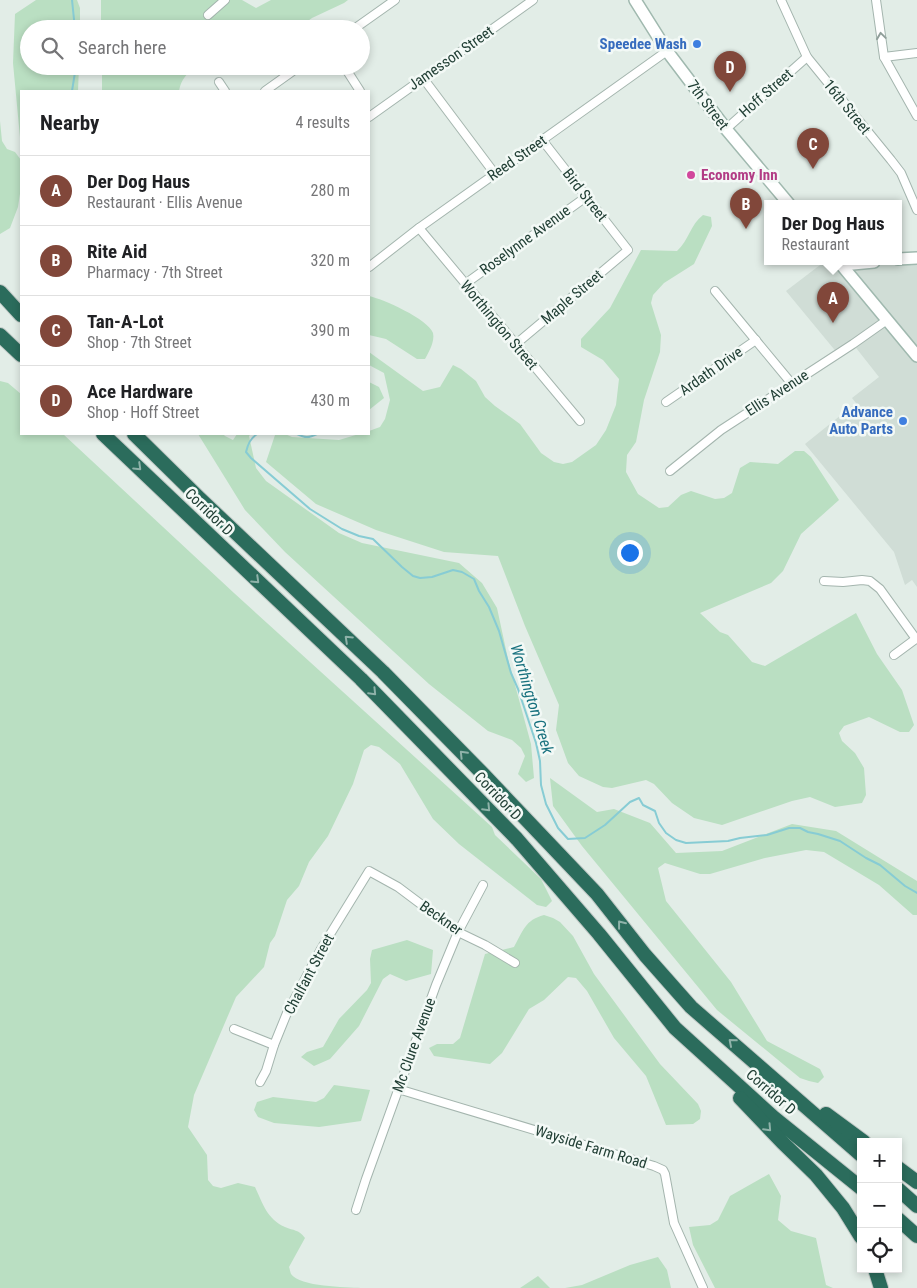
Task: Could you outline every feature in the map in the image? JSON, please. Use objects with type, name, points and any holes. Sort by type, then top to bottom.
[{"type":"highway","points":[[0,292],[20,314]]},
{"type":"highway","points":[[0,335],[20,354]]},
{"type":"highway","name":"Corridor D","points":[[104,435],[361,679],[517,838],[599,934],[675,1028],[773,1117],[857,1185]]},
{"type":"highway","name":"Corridor D","points":[[135,435],[397,686],[490,781],[597,894],[645,955],[691,1007],[857,1152]]},
{"type":"highway","points":[[675,1028],[782,1142],[816,1175],[843,1208],[857,1231]]},
{"type":"highway","points":[[767,1073],[858,1138]]},
{"type":"highway","points":[[902,1171],[917,1182]]},
{"type":"highway","points":[[902,1193],[917,1206]]},
{"type":"highway","points":[[902,1223],[917,1236]]},
{"type":"highway","points":[[876,1273],[881,1288]]},
{"type":"main road","name":"7th Street","points":[[635,0],[667,51],[726,129],[785,200]]},
{"type":"main road","points":[[902,259],[917,258]]},
{"type":"main road","points":[[842,265],[917,356]]},
{"type":"street","points":[[208,16],[225,0]]},
{"type":"street","points":[[367,20],[395,0]]},
{"type":"street","name":"Jamesson Street","points":[[371,115],[533,0]]},
{"type":"street","name":"16th Street","points":[[781,0],[807,58],[891,160],[900,173],[917,210]]},
{"type":"street","points":[[876,0],[884,57],[915,114]]},
{"type":"street","name":"Reed Street","points":[[370,266],[419,228],[667,51]]},
{"type":"street","points":[[884,57],[917,53]]},
{"type":"street","name":"Hoff Street","points":[[726,129],[807,58]]},
{"type":"street","points":[[266,90],[287,75]]},
{"type":"street","points":[[350,75],[359,90]]},
{"type":"street","points":[[423,78],[495,174]]},
{"type":"street","points":[[219,82],[225,90]]},
{"type":"street","name":"Bird Street","points":[[543,141],[628,250]]},
{"type":"street","name":"Roselynne Avenue","points":[[465,284],[586,197]]},
{"type":"street","name":"Worthington Street","points":[[419,228],[580,421]]},
{"type":"street","name":"Maple Street","points":[[516,344],[628,250]]},
{"type":"street","points":[[715,291],[792,384]]},
{"type":"street","name":"Ellis Avenue","points":[[670,472],[721,430],[887,320]]},
{"type":"street","name":"Ardath Drive","points":[[666,402],[756,340]]},
{"type":"street","points":[[824,581],[870,581],[880,589],[917,639],[894,655]]},
{"type":"street","name":"Beckner","points":[[369,871],[398,887],[458,932],[515,963]]},
{"type":"street","name":"Chalfant Street","points":[[260,1082],[266,1071],[287,1013],[321,949],[369,871]]},
{"type":"street","name":"Mc Clure Avenue","points":[[356,1210],[436,985],[458,932],[483,885]]},
{"type":"street","points":[[234,1029],[274,1045]]},
{"type":"street","name":"Wayside Farm Road","points":[[398,1089],[663,1170],[674,1223],[703,1288]]},
{"type":"shaded area","points":[[917,258],[917,587],[912,580],[905,585],[894,552],[805,444],[856,403],[852,398],[879,377],[853,344],[838,354],[786,291],[820,265],[902,265],[902,261]]},
{"type":"green space","points":[[36,0],[77,0],[80,8],[80,20],[20,20],[20,75],[79,75],[78,90],[20,90],[20,137],[13,63],[15,14]]},
{"type":"green space","points":[[101,0],[242,0],[256,8],[271,0],[348,0],[309,20],[101,20]]},
{"type":"green space","points":[[102,75],[187,75],[181,83],[179,90],[102,90]]},
{"type":"green space","points":[[0,121],[2,141],[7,149],[15,152],[20,159],[20,194],[18,207],[10,228],[0,234]]},
{"type":"green space","points":[[703,215],[711,217],[712,226],[694,264],[664,283],[653,295],[651,303],[661,335],[660,352],[644,400],[636,442],[627,455],[626,472],[638,494],[659,508],[668,507],[681,495],[691,491],[715,499],[724,498],[732,493],[740,468],[750,462],[778,464],[795,451],[804,451],[811,457],[839,500],[801,534],[783,571],[771,583],[700,613],[720,632],[728,635],[752,662],[765,666],[856,613],[877,654],[902,690],[914,725],[909,732],[900,732],[869,717],[844,726],[839,733],[842,741],[855,753],[864,768],[866,795],[862,803],[835,807],[810,797],[792,801],[722,825],[694,818],[672,803],[654,784],[646,780],[612,788],[603,787],[579,776],[568,763],[556,730],[559,705],[525,626],[498,556],[444,552],[376,530],[316,504],[266,462],[275,435],[339,440],[356,435],[370,435],[370,431],[380,427],[385,419],[390,400],[384,373],[370,366],[370,353],[423,391],[440,387],[453,365],[461,369],[476,381],[485,397],[520,424],[541,453],[554,462],[563,464],[572,462],[596,445],[606,430],[616,405],[619,379],[603,360],[581,347],[581,339],[610,308],[641,250],[677,251]]},
{"type":"green space","points":[[370,296],[404,310],[423,322],[433,333],[431,346],[425,359],[417,359],[386,339],[370,335]]},
{"type":"green space","points":[[0,381],[8,383],[20,393],[20,435],[64,435],[234,593],[492,827],[495,835],[541,879],[552,901],[546,907],[537,905],[459,844],[433,819],[400,764],[379,747],[371,745],[364,750],[353,784],[328,836],[309,862],[299,886],[287,900],[275,936],[270,943],[264,967],[236,997],[194,1095],[188,1127],[207,1155],[208,1180],[213,1186],[221,1188],[238,1183],[255,1187],[266,1210],[274,1220],[298,1232],[305,1238],[289,1267],[291,1274],[304,1282],[313,1284],[361,1288],[0,1288]]},
{"type":"green space","points":[[370,382],[379,387],[384,398],[370,409]]},
{"type":"green space","points":[[199,435],[224,435],[233,440],[236,435],[250,435],[256,468],[266,481],[339,533],[362,543],[459,563],[482,583],[497,608],[508,659],[531,744],[534,778],[526,782],[518,774],[525,756],[521,748],[512,740],[488,731],[429,684],[285,552],[245,510]]},
{"type":"green space","points":[[550,778],[597,812],[614,809],[650,823],[676,853],[722,851],[792,824],[836,831],[917,881],[917,915],[913,915],[879,885],[824,852],[806,850],[765,858],[710,874],[700,874],[665,863],[658,868],[666,901],[731,982],[767,1041],[820,1069],[824,1077],[818,1083],[800,1078],[717,1010],[582,846],[553,806]]},
{"type":"green space","points":[[544,915],[560,922],[573,936],[594,974],[660,1064],[698,1104],[701,1111],[700,1119],[693,1124],[666,1125],[646,1076],[614,1038],[587,991],[576,978],[568,977],[544,1000],[529,1009],[502,1053],[490,1064],[434,1056],[429,1048],[437,1044],[453,1044],[460,1038],[485,954],[514,947],[522,931],[529,923]]},
{"type":"green space","points":[[407,940],[433,950],[431,974],[406,981],[390,974],[383,979],[359,1026],[330,1059],[314,1066],[301,1057],[307,1052],[323,1047],[339,1019],[367,990],[371,983],[370,959],[372,950]]},
{"type":"green space","points":[[334,1085],[370,1090],[361,1121],[319,1127],[274,1123],[258,1117],[254,1110],[257,1102],[273,1097],[316,1102],[324,1098]]},
{"type":"green space","points":[[769,1174],[781,1196],[778,1220],[791,1231],[816,1238],[826,1285],[833,1288],[715,1288],[693,1245],[689,1227],[710,1225],[718,1220],[730,1196]]},
{"type":"green space","points":[[658,1257],[667,1270],[671,1288],[565,1288],[582,1285],[630,1265]]},
{"type":"green space","points":[[538,1276],[550,1288],[520,1288]]},
{"type":"waterway","name":"Worthington Creek","points":[[72,0],[74,20]]},
{"type":"waterway","name":"Worthington Creek","points":[[72,90],[75,75]]},
{"type":"waterway","name":"Worthington Creek","points":[[256,435],[250,442],[246,452],[310,509],[342,529],[373,539],[413,576],[420,578],[432,577],[453,570],[462,572],[474,579],[499,631],[511,673],[536,743],[540,761],[541,785],[546,804],[558,828],[568,839],[585,838],[605,825],[630,802],[639,798],[643,805],[655,811],[659,823],[666,833],[676,840],[686,843],[728,841],[767,835],[789,828],[800,828],[840,841],[880,865],[905,886],[917,893]]},
{"type":"waterway","name":"Worthington Creek","points":[[300,435],[307,437],[314,435]]},
{"type":"place","name":"Speedee Wash","points":[[697,44]]},
{"type":"place","name":"Ace Hardware","points":[[730,92]]},
{"type":"place","name":"Tan-A-Lot","points":[[813,169]]},
{"type":"place","name":"Economy Inn","points":[[691,175]]},
{"type":"place","name":"Rite Aid","points":[[746,229]]},
{"type":"place","name":"Der Dog Haus","points":[[833,323]]},
{"type":"place","name":"Advance Auto Parts","points":[[903,421]]}]
